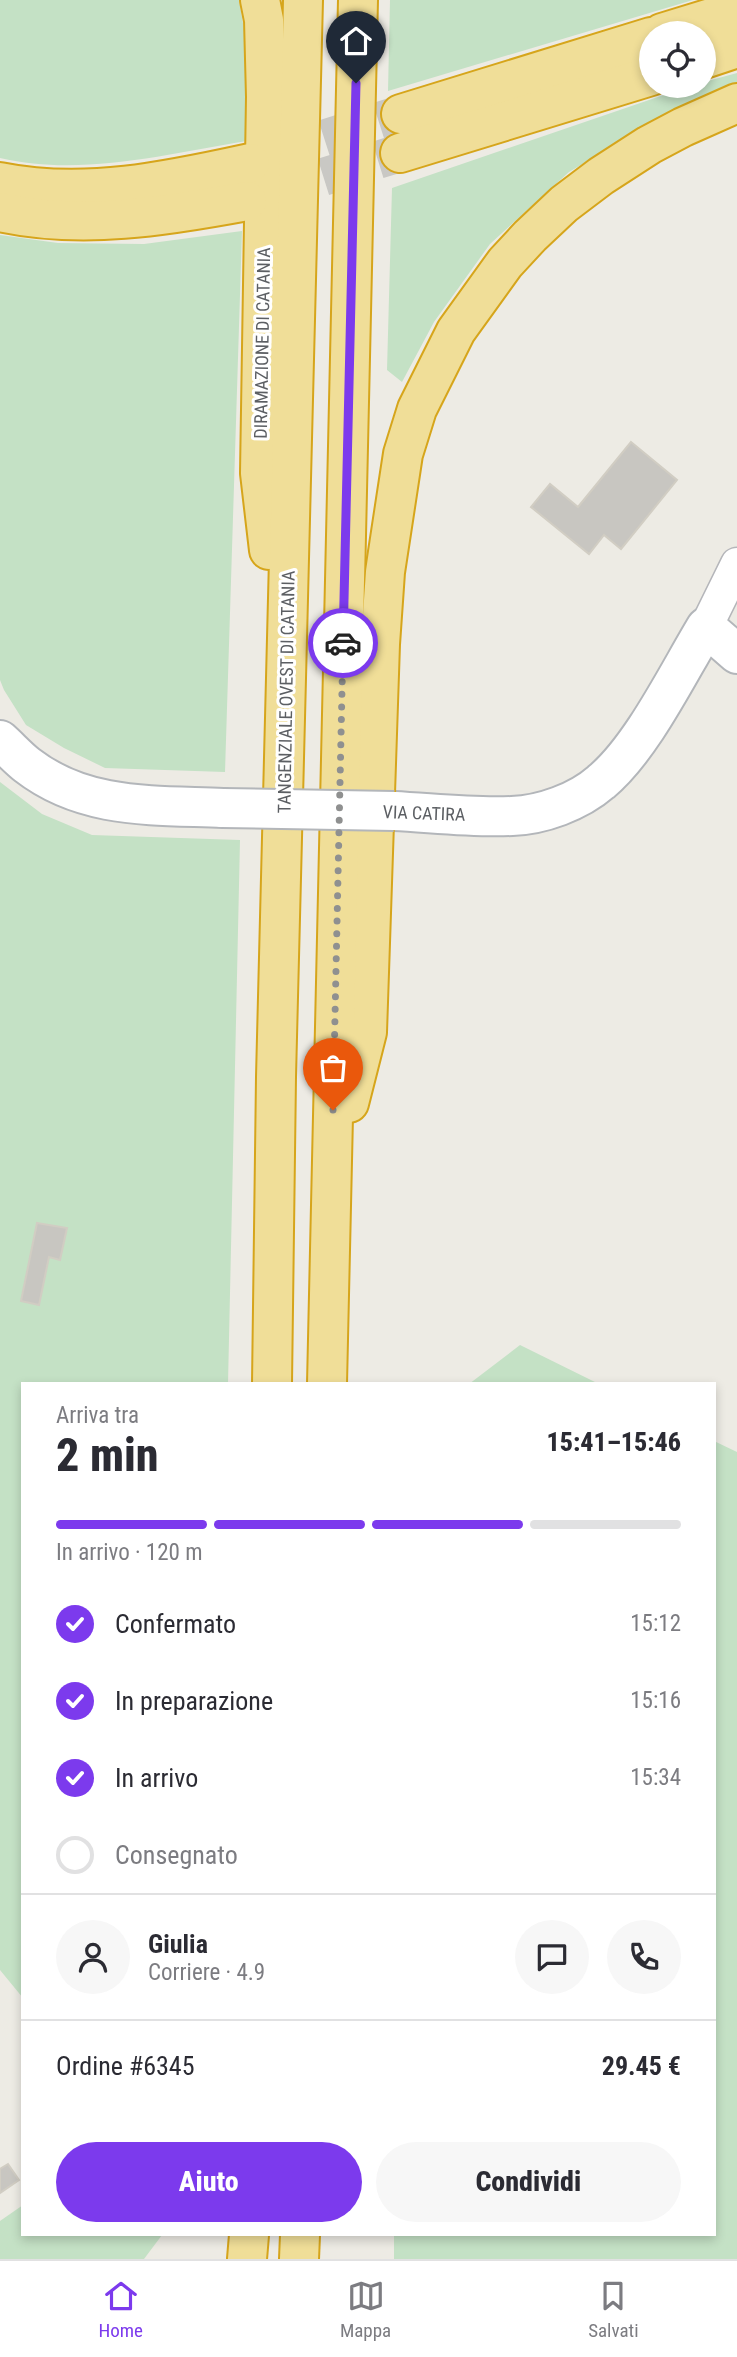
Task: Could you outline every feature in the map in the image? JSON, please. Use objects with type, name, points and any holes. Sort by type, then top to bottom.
[{"type":"highway","name":"DIRAMAZIONE DI CATANIA","points":[[260,0],[264,20],[266,97],[260,473],[286,685]]},
{"type":"highway","name":"TANGENZIALE OVEST DI CATANIA","points":[[272,1382],[276,1077],[303,0]]},
{"type":"highway","points":[[327,1382],[358,0]]},
{"type":"highway","points":[[701,21],[737,10]]},
{"type":"highway","points":[[401,114],[639,41]]},
{"type":"highway","points":[[716,56],[737,48]]},
{"type":"highway","points":[[716,59],[737,55]]},
{"type":"highway","points":[[400,153],[639,78]]},
{"type":"highway","points":[[332,1166],[367,1032],[379,670],[386,572],[403,454],[417,409],[435,368],[456,331],[505,263],[530,236],[564,204],[639,151],[683,127],[737,103]]},
{"type":"highway","points":[[0,182],[57,189],[138,185],[250,163]]},
{"type":"highway","points":[[0,212],[53,220],[96,220],[188,212],[247,201]]},
{"type":"highway","points":[[247,2259],[249,2236]]},
{"type":"highway","points":[[299,2259],[300,2236]]},
{"type":"street","name":"VIA CATIRA","points":[[0,740],[28,766],[62,787],[114,803],[514,816],[547,809],[575,799],[601,783],[623,760],[645,729],[706,627],[737,564]]},
{"type":"street","points":[[706,627],[737,654]]},
{"type":"green space","points":[[0,0],[239,0],[245,35],[247,141],[124,162],[61,165],[0,158]]},
{"type":"green space","points":[[390,0],[693,0],[388,91]]},
{"type":"green space","points":[[737,73],[737,85],[716,94],[716,79]]},
{"type":"green space","points":[[655,98],[705,98],[669,113],[569,172],[490,244],[434,322],[402,382],[387,370],[392,188]]},
{"type":"green space","points":[[242,231],[225,772],[105,768],[26,725],[0,680],[0,235],[58,243],[144,244]]},
{"type":"green space","points":[[0,782],[42,814],[92,835],[240,840],[228,1382],[21,1382],[21,1996],[0,1970]]},
{"type":"green space","points":[[520,1345],[595,1382],[472,1382]]},
{"type":"green space","points":[[716,1442],[737,1452],[737,2259],[394,2259],[394,2236],[716,2236]]},
{"type":"green space","points":[[21,2206],[21,2236],[161,2236],[144,2259],[0,2259],[0,2221]]},
{"type":"building","points":[[631,442],[677,480],[621,549],[604,535],[589,554],[531,507],[550,484],[578,507]]},
{"type":"building","points":[[37,1223],[67,1228],[60,1260],[49,1257],[39,1305],[21,1301]]},
{"type":"building","points":[[8,2164],[19,2180],[0,2193],[0,2169]]},
{"type":"tunnel","points":[[270,156],[401,114]]},
{"type":"tunnel","points":[[269,194],[400,153]]},
{"type":"way so far","points":[[333,1110],[343,643]]},
{"type":"route","points":[[343,643],[356,83]]}]
